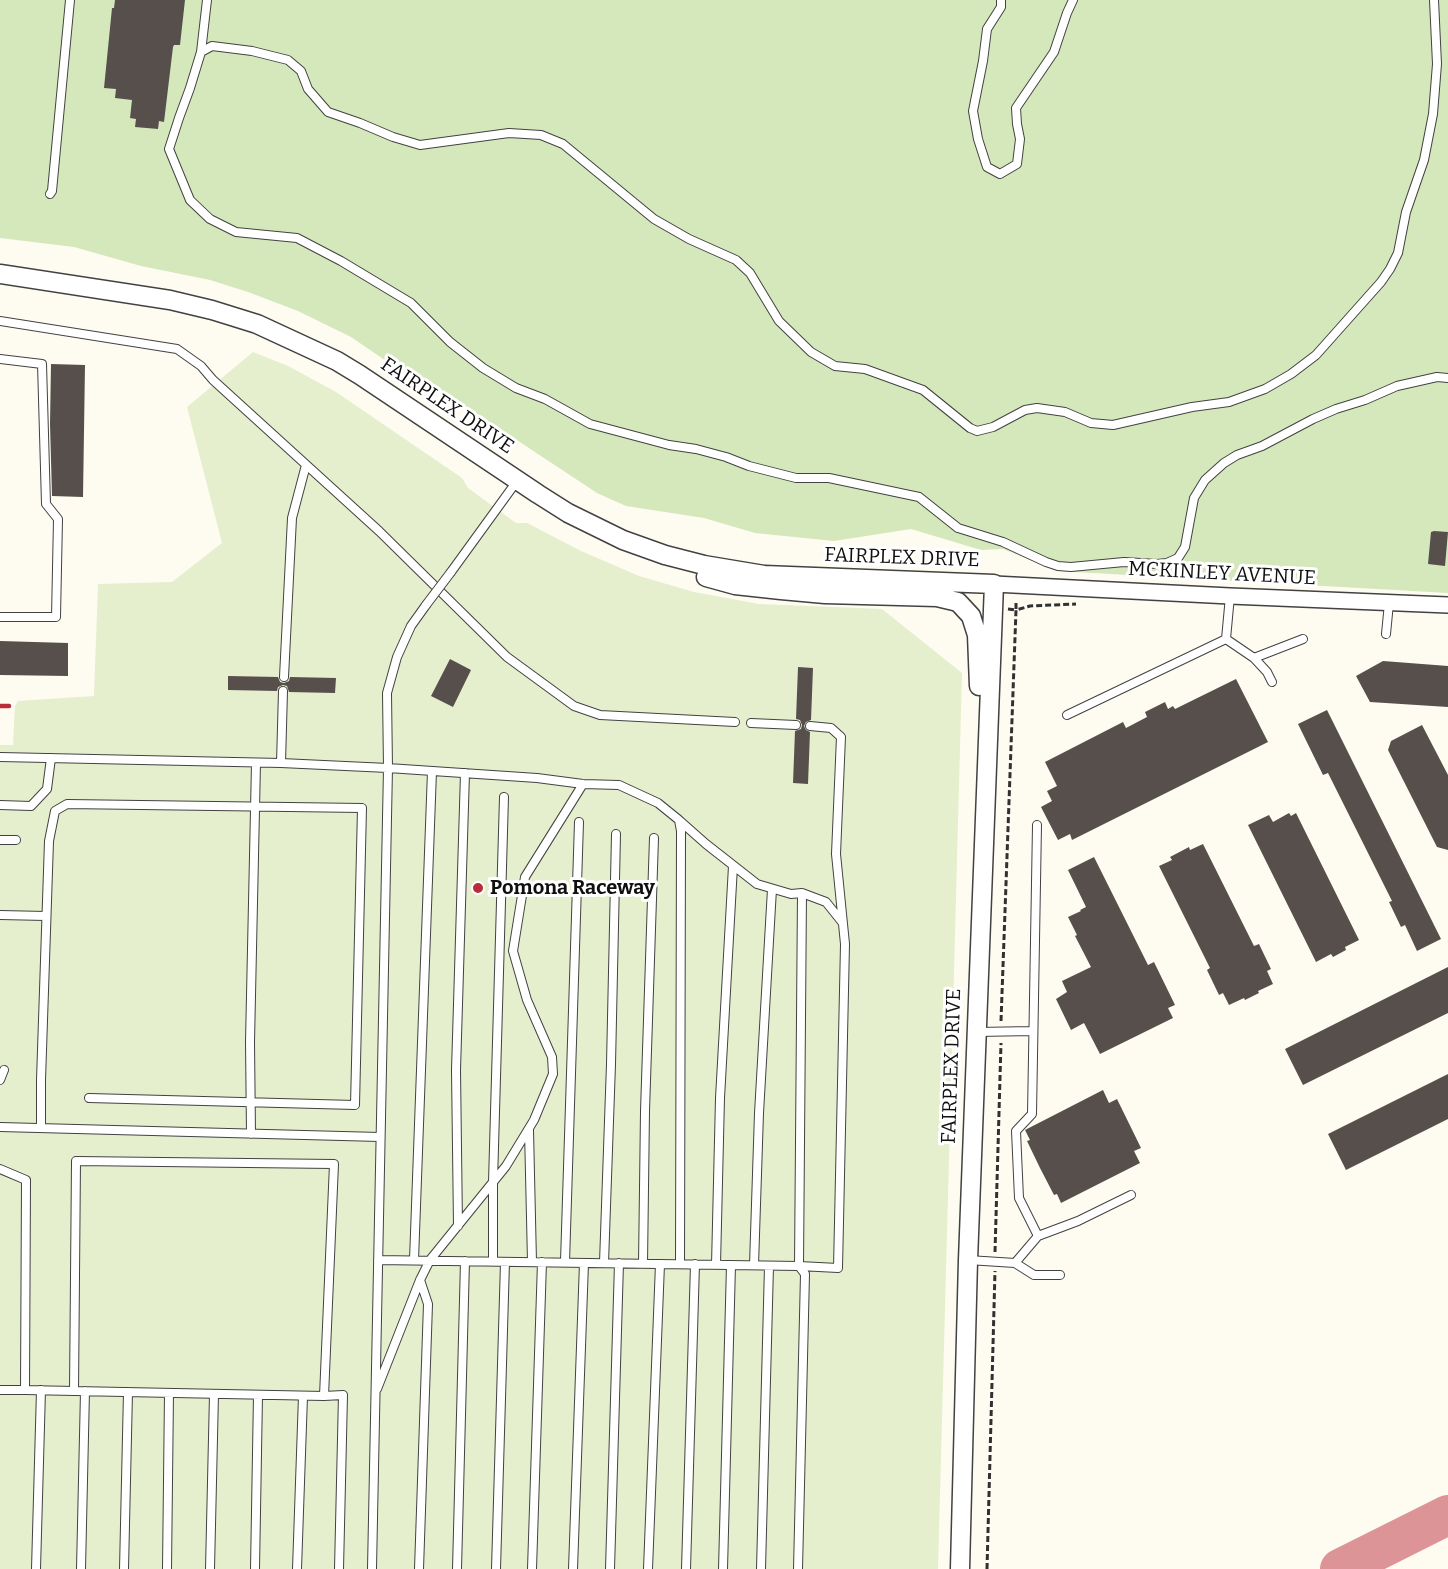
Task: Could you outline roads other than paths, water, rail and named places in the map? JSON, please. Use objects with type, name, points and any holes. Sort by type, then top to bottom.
[{"type":"street","name":"FAIRPLEX DRIVE","points":[[0,274],[170,300],[257,324],[337,361],[575,517],[623,540],[664,555],[704,565],[764,575],[994,584],[968,1260],[960,1569]]},
{"type":"street","points":[[575,517],[594,536],[676,569],[735,585],[825,594],[937,597],[958,602],[971,616],[977,635],[980,694],[987,747]]},
{"type":"street","name":"MCKINLEY AVENUE","points":[[994,584],[1448,605]]},
{"type":"lane","points":[[50,194],[70,0]]},
{"type":"lane","points":[[207,0],[201,52],[169,149],[190,200],[210,219],[236,232],[297,238],[341,261],[411,303],[450,342],[483,368],[516,388],[545,399],[590,424],[669,445],[696,449],[796,478],[829,478],[919,497],[958,528],[1003,542],[1058,566],[1124,562],[1156,564],[1167,563],[1178,558],[1185,547],[1194,498],[1205,480],[1224,463],[1335,409],[1365,400],[1397,386],[1437,377],[1448,378]]},
{"type":"lane","points":[[1001,0],[1001,7],[987,28],[973,111],[978,140],[987,167],[1000,174],[1017,164],[1020,139],[1016,108],[1053,52],[1073,0]]},
{"type":"lane","points":[[201,52],[212,46],[252,51],[288,60],[302,71],[308,89],[328,112],[420,145],[509,133],[541,135],[563,144],[654,219],[689,239],[736,260],[750,273],[779,321],[811,352],[835,366],[865,369],[923,390],[970,428],[977,431],[993,427],[1025,410],[1037,408],[1065,412],[1091,423],[1113,425],[1192,407],[1229,402],[1265,389],[1291,375],[1316,355],[1381,282],[1398,253],[1406,212],[1424,160],[1433,114],[1437,63],[1434,0]]},
{"type":"lane","points":[[0,321],[177,348],[201,366],[213,380],[387,540],[507,657],[574,706],[600,715],[735,722]]},
{"type":"lane","points":[[0,359],[42,364],[46,504],[58,519],[56,617],[0,617]]},
{"type":"lane","points":[[284,677],[292,518],[306,465]]},
{"type":"lane","points":[[372,1569],[388,768],[387,693],[397,657],[411,626],[518,481]]},
{"type":"lane","points":[[1226,639],[1230,596]]},
{"type":"lane","points":[[1386,634],[1389,603]]},
{"type":"lane","points":[[1226,639],[1254,658],[1267,672],[1272,682]]},
{"type":"lane","points":[[1067,715],[1226,639]]},
{"type":"lane","points":[[1254,658],[1303,639]]},
{"type":"lane","points":[[281,764],[283,691]]},
{"type":"lane","points":[[752,723],[796,725]]},
{"type":"lane","points":[[378,1260],[838,1268],[845,944],[836,854],[841,737],[831,728],[810,726]]},
{"type":"lane","points":[[0,757],[388,768],[619,785],[658,803],[757,884],[791,894],[802,893],[826,902],[843,924]]},
{"type":"lane","points":[[0,805],[31,806],[47,789],[51,758]]},
{"type":"lane","points":[[251,1134],[250,1042],[256,763]]},
{"type":"lane","points":[[414,1260],[432,771]]},
{"type":"lane","points":[[458,1226],[456,1070],[465,773]]},
{"type":"lane","points":[[375,1394],[430,1260],[506,1166],[534,1120],[553,1074],[552,1057],[527,1000],[513,951],[525,877],[583,784]]},
{"type":"lane","points":[[493,1261],[493,1182],[504,797]]},
{"type":"lane","points":[[41,1128],[49,841],[55,812],[67,804],[362,808],[355,1105],[89,1098]]},
{"type":"lane","points":[[679,820],[681,831],[680,1264]]},
{"type":"lane","points":[[565,1262],[579,822]]},
{"type":"lane","points":[[1037,825],[1032,1114],[1016,1131],[1018,1198],[1038,1236]]},
{"type":"lane","points":[[604,1263],[616,834]]},
{"type":"lane","points":[[643,1263],[645,1111],[654,838]]},
{"type":"lane","points":[[0,840],[16,840]]},
{"type":"lane","points":[[716,1265],[720,1098],[733,866]]},
{"type":"lane","points":[[754,1265],[759,1113],[772,889]]},
{"type":"lane","points":[[798,1569],[805,1274],[799,1266],[802,893]]},
{"type":"lane","points":[[0,915],[46,916]]},
{"type":"lane","points":[[976,1032],[1033,1031]]},
{"type":"lane","points":[[0,1080],[4,1070]]},
{"type":"lane","points":[[0,1127],[380,1137]]},
{"type":"lane","points":[[529,1128],[532,1262]]},
{"type":"lane","points":[[74,1391],[76,1161],[334,1164],[324,1396]]},
{"type":"lane","points":[[0,1168],[26,1180],[25,1390]]},
{"type":"lane","points":[[1015,1263],[1038,1236],[1078,1221],[1131,1195]]},
{"type":"lane","points":[[968,1260],[1015,1263],[1034,1275],[1060,1275]]},
{"type":"lane","points":[[457,1569],[465,1261]]},
{"type":"lane","points":[[496,1569],[505,1262]]},
{"type":"lane","points":[[532,1569],[542,1262]]},
{"type":"lane","points":[[573,1569],[584,1263]]},
{"type":"lane","points":[[610,1569],[619,1263]]},
{"type":"lane","points":[[648,1569],[660,1264]]},
{"type":"lane","points":[[686,1569],[695,1264]]},
{"type":"lane","points":[[723,1569],[731,1265]]},
{"type":"lane","points":[[760,1569],[769,1266]]},
{"type":"lane","points":[[419,1569],[428,1304],[420,1280]]},
{"type":"lane","points":[[0,1390],[343,1395],[339,1569]]},
{"type":"lane","points":[[36,1569],[41,1390]]},
{"type":"lane","points":[[81,1569],[85,1391]]},
{"type":"lane","points":[[124,1569],[128,1392]]},
{"type":"lane","points":[[167,1569],[169,1393]]},
{"type":"lane","points":[[210,1569],[214,1394]]},
{"type":"lane","points":[[255,1569],[258,1395]]},
{"type":"lane","points":[[297,1569],[303,1396]]},
{"type":"railway","points":[[0,706],[9,706]]},
{"type":"place","name":"Pomona Raceway","points":[[478,888]]}]
